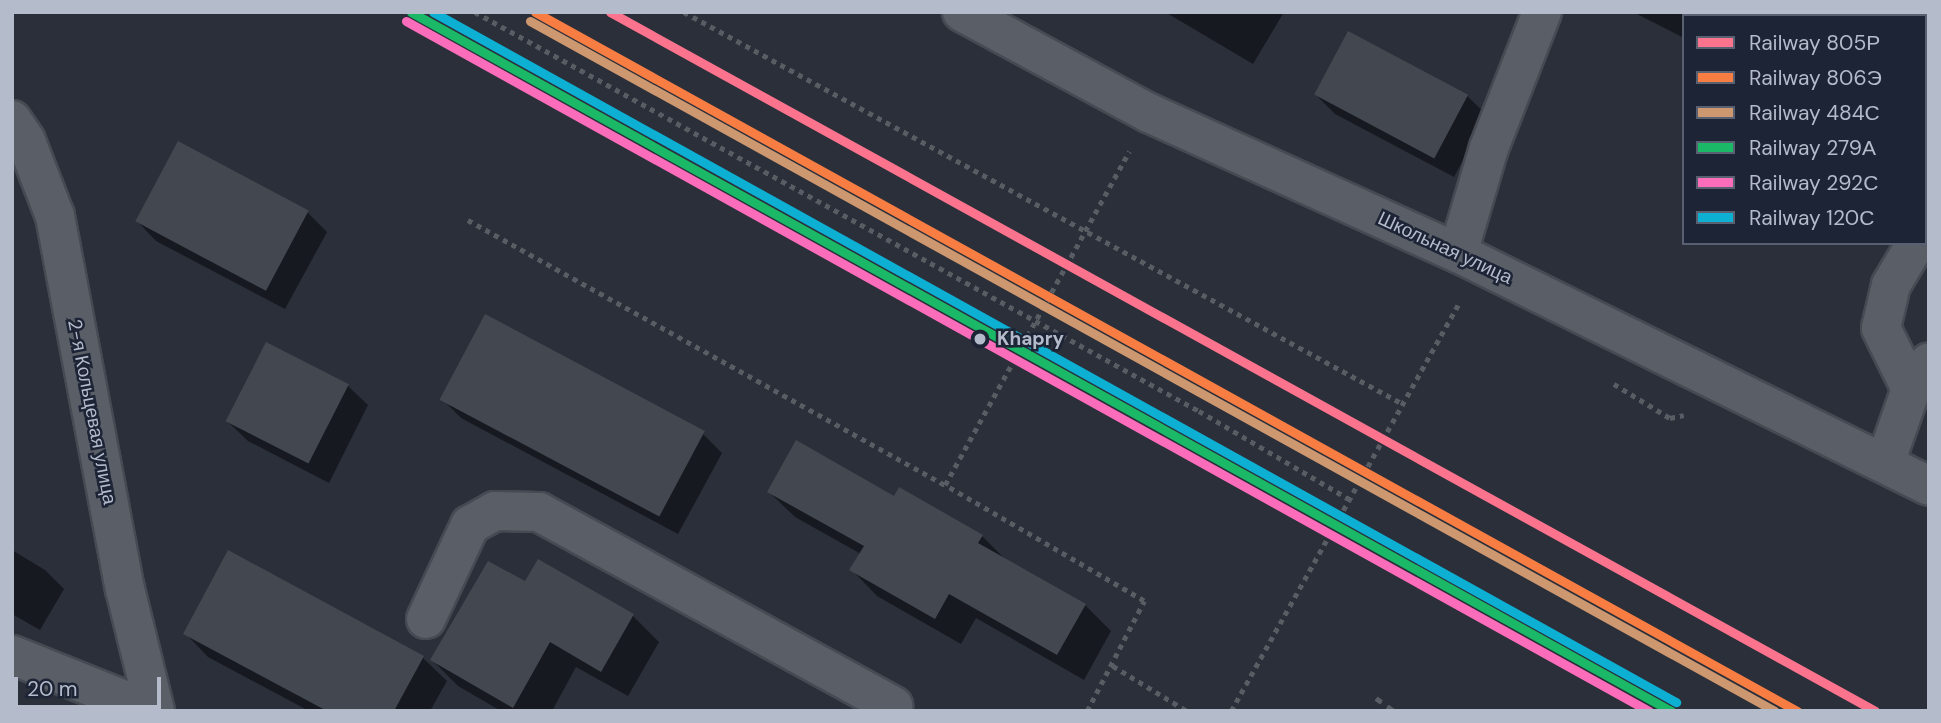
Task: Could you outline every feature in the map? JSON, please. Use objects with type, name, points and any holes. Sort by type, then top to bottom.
[{"type":"street","name":"Школьная улица","points":[[962,12],[1149,113],[1458,253],[1929,486]]},
{"type":"street","points":[[1458,253],[1489,148],[1542,12]]},
{"type":"street","name":"2-я Кольцевая улица","points":[[12,120],[26,141],[55,216],[125,589],[153,711]]},
{"type":"street","points":[[1885,463],[1920,376],[1881,328],[1891,285],[1915,245]]},
{"type":"street","points":[[426,619],[470,525],[495,511],[539,512],[895,709]]},
{"type":"street","points":[[12,655],[153,711]]},
{"type":"path","points":[[475,12],[1199,411],[1349,499]]},
{"type":"path","points":[[684,12],[1403,404]]},
{"type":"path","points":[[945,485],[1037,322],[1149,113]]},
{"type":"path","points":[[468,220],[945,485],[1143,601],[1113,666],[1087,711]]},
{"type":"path","points":[[1231,711],[1465,294]]},
{"type":"path","points":[[1113,666],[1187,711]]},
{"type":"building","points":[[1348,31],[1468,95],[1434,158],[1314,95]]},
{"type":"building","points":[[178,141],[309,210],[266,291],[135,221]]},
{"type":"building","points":[[485,314],[705,431],[659,517],[439,400]]},
{"type":"building","points":[[266,342],[349,384],[308,464],[226,421]]},
{"type":"building","points":[[796,440],[894,496],[899,487],[983,535],[978,543],[1086,604],[1057,655],[949,594],[935,619],[849,570],[864,546],[767,492]]},
{"type":"building","points":[[228,550],[424,656],[394,711],[327,711],[183,634]]},
{"type":"building","points":[[538,559],[634,614],[601,672],[550,642],[513,708],[430,660],[488,561],[525,581]]},
{"type":"railway","points":[[1376,698],[1394,711]]},
{"type":"rail line","name":"279А","points":[[411,12],[1671,711]]},
{"type":"rail line","name":"120С","points":[[433,12],[1676,702]]},
{"type":"rail line","name":"806Э","points":[[535,12],[1797,711]]},
{"type":"rail line","name":"805Р","points":[[610,12],[1875,711]]},
{"type":"rail line","name":"292С","points":[[406,21],[1649,711]]},
{"type":"rail line","name":"484С","points":[[530,21],[1775,711]]},
{"type":"place","name":"Khapry","points":[[980,339]]}]
